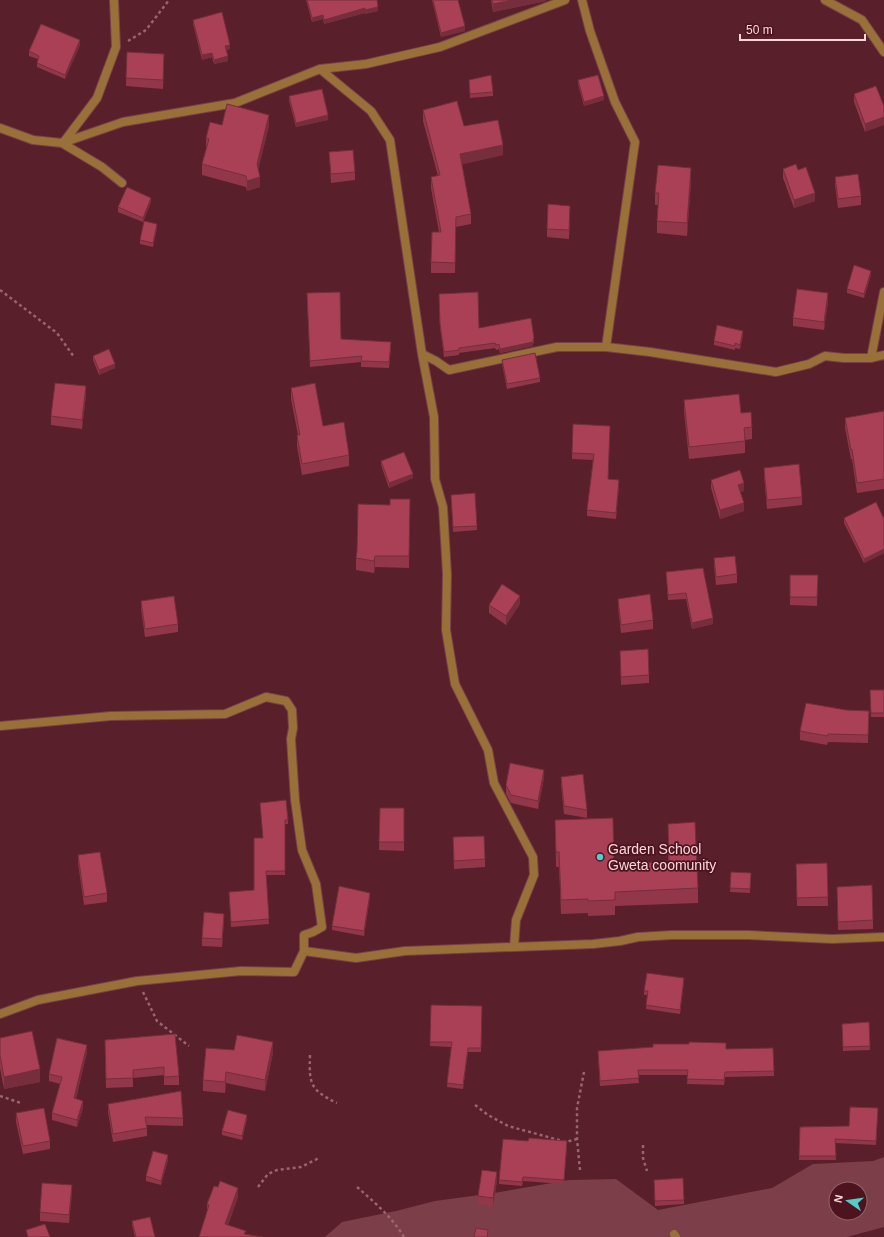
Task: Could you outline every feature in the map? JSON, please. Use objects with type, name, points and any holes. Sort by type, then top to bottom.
[{"type":"street","points":[[62,143],[97,98],[116,47],[114,0]]},
{"type":"street","points":[[0,128],[33,140],[62,143],[123,122],[235,103],[320,69],[366,64],[440,48],[565,0]]},
{"type":"street","points":[[582,0],[590,31],[615,102],[635,142],[606,347]]},
{"type":"street","points":[[825,0],[862,20],[884,52]]},
{"type":"street","points":[[320,69],[371,111],[390,140],[422,354],[434,417],[435,479],[443,507],[448,574],[446,630],[455,684],[488,750],[494,783],[533,857],[534,875],[516,920],[514,947]]},
{"type":"street","points":[[62,143],[102,167],[122,183]]},
{"type":"street","points":[[871,358],[884,292]]},
{"type":"street","points":[[422,354],[450,370],[557,347],[606,347],[650,352],[776,372],[809,364],[825,356],[871,358],[884,355]]},
{"type":"street","points":[[0,726],[111,716],[225,714],[266,697],[286,701],[292,710],[293,728],[290,739],[302,850],[316,884],[322,927],[314,932],[304,935],[304,951],[294,972],[242,971],[137,981],[38,1000],[0,1014]]},
{"type":"street","points":[[304,951],[356,958],[405,951],[593,944],[638,937],[672,935],[748,934],[832,939],[884,937]]},
{"type":"path","points":[[116,47],[146,30],[169,0]]},
{"type":"path","points":[[0,290],[57,333],[74,357]]},
{"type":"path","points":[[137,981],[157,1021],[189,1046]]},
{"type":"path","points":[[310,1055],[309,1075],[314,1089],[325,1097],[338,1103]]},
{"type":"path","points":[[580,1170],[576,1139],[577,1108],[584,1072]]},
{"type":"path","points":[[0,1096],[21,1103]]},
{"type":"path","points":[[475,1105],[488,1115],[508,1126],[566,1142],[576,1139]]},
{"type":"path","points":[[643,1145],[643,1158],[647,1171]]},
{"type":"path","points":[[258,1187],[268,1174],[277,1170],[301,1167],[319,1158]]},
{"type":"path","points":[[357,1187],[378,1205],[399,1228],[404,1237]]},
{"type":"shaded area","points":[[884,1157],[884,1227],[847,1237],[325,1237],[342,1222],[435,1201],[494,1193],[569,1180],[616,1179],[658,1210],[772,1188],[813,1164],[873,1161]]},
{"type":"building","points":[[307,0],[377,0],[378,7],[365,10],[365,8],[324,20],[323,15],[312,18]]},
{"type":"building","points":[[433,0],[458,0],[465,26],[441,33]]},
{"type":"building","points":[[492,0],[512,0],[493,4]]},
{"type":"building","points":[[222,12],[230,45],[225,46],[228,56],[214,60],[212,53],[202,55],[193,20]]},
{"type":"building","points":[[41,24],[80,40],[65,75],[37,63],[39,56],[29,51]]},
{"type":"building","points":[[127,52],[164,54],[163,80],[126,78]]},
{"type":"building","points":[[491,75],[493,92],[470,94],[469,80]]},
{"type":"building","points":[[598,75],[604,96],[584,102],[578,80]]},
{"type":"building","points":[[876,86],[884,106],[884,117],[865,124],[854,94]]},
{"type":"building","points":[[322,89],[328,115],[296,123],[289,96]]},
{"type":"building","points":[[457,101],[464,126],[498,120],[503,145],[460,154],[471,214],[456,217],[455,263],[431,262],[432,232],[441,232],[431,177],[440,175],[423,110]]},
{"type":"building","points":[[227,104],[269,115],[257,164],[260,177],[247,181],[246,176],[202,164],[209,139],[206,138],[210,122],[222,125]]},
{"type":"building","points":[[353,150],[355,172],[331,174],[329,152]]},
{"type":"building","points":[[796,164],[798,170],[806,167],[815,193],[794,200],[783,169]]},
{"type":"building","points":[[658,165],[691,168],[687,223],[657,221],[659,193],[655,193]]},
{"type":"building","points":[[858,174],[861,196],[838,199],[835,177]]},
{"type":"building","points":[[127,187],[151,198],[143,218],[118,207]]},
{"type":"building","points":[[548,204],[570,206],[569,230],[547,229]]},
{"type":"building","points":[[144,221],[157,224],[153,243],[140,240]]},
{"type":"building","points":[[854,265],[871,271],[864,294],[847,289]]},
{"type":"building","points":[[797,289],[828,293],[824,322],[793,318]]},
{"type":"building","points":[[340,292],[341,339],[391,342],[389,362],[361,361],[362,356],[310,361],[307,293]]},
{"type":"building","points":[[478,292],[479,328],[531,318],[534,338],[533,342],[500,349],[499,344],[496,345],[495,343],[459,348],[459,350],[444,352],[440,324],[439,294]]},
{"type":"building","points":[[717,325],[743,331],[740,345],[735,343],[735,346],[714,341]]},
{"type":"building","points":[[109,349],[115,364],[99,370],[93,356]]},
{"type":"building","points":[[535,353],[540,378],[507,384],[502,360]]},
{"type":"building","points":[[55,383],[86,386],[82,420],[51,416]]},
{"type":"building","points":[[315,383],[323,426],[344,422],[349,455],[302,464],[297,435],[300,435],[291,388]]},
{"type":"building","points":[[739,394],[741,413],[751,412],[752,427],[744,428],[745,441],[689,447],[684,400]]},
{"type":"building","points":[[884,411],[884,479],[857,483],[852,449],[851,450],[845,418]]},
{"type":"building","points":[[573,424],[610,426],[608,479],[619,480],[616,513],[587,510],[594,454],[572,453]]},
{"type":"building","points":[[404,452],[413,474],[389,483],[381,461]]},
{"type":"building","points":[[799,464],[802,497],[767,500],[764,468]]},
{"type":"building","points":[[740,470],[744,483],[738,485],[744,503],[720,510],[711,480]]},
{"type":"building","points":[[475,493],[477,526],[453,527],[451,495]]},
{"type":"building","points":[[390,499],[410,499],[409,556],[375,556],[374,561],[356,558],[358,504],[390,505]]},
{"type":"building","points":[[876,502],[884,519],[884,549],[864,559],[844,518]]},
{"type":"building","points":[[735,556],[737,574],[716,577],[714,558]]},
{"type":"building","points":[[703,568],[713,618],[692,623],[686,593],[668,595],[666,572]]},
{"type":"building","points":[[790,575],[818,575],[817,597],[790,597]]},
{"type":"building","points":[[502,584],[520,596],[506,616],[489,605]]},
{"type":"building","points":[[650,594],[653,620],[621,625],[618,599]]},
{"type":"building","points":[[174,596],[178,624],[145,629],[141,601]]},
{"type":"building","points":[[648,649],[649,675],[621,677],[620,651]]},
{"type":"building","points":[[870,690],[884,690],[884,713],[871,713]]},
{"type":"building","points":[[806,703],[846,710],[869,711],[868,735],[828,734],[827,736],[800,731]]},
{"type":"building","points":[[510,763],[544,770],[538,801],[511,795],[506,785]]},
{"type":"building","points":[[583,774],[587,810],[564,806],[561,777]]},
{"type":"building","points":[[286,800],[288,820],[285,820],[285,871],[266,871],[269,919],[231,922],[229,892],[254,890],[254,838],[263,838],[260,803]]},
{"type":"building","points":[[380,808],[404,808],[404,842],[379,842]]},
{"type":"building","points":[[613,818],[614,864],[669,862],[668,824],[695,822],[698,888],[615,892],[615,900],[561,900],[559,852],[556,852],[555,820]]},
{"type":"building","points":[[484,836],[485,859],[454,861],[453,837]]},
{"type":"building","points":[[100,852],[107,893],[84,897],[78,855]]},
{"type":"building","points":[[827,863],[828,897],[797,898],[796,864]]},
{"type":"building","points":[[731,872],[751,873],[750,889],[730,888]]},
{"type":"building","points":[[872,885],[873,920],[838,922],[837,887]]},
{"type":"building","points":[[339,886],[370,893],[364,931],[332,926]]},
{"type":"building","points":[[204,912],[224,914],[222,939],[202,938]]},
{"type":"building","points":[[647,973],[684,978],[680,1010],[646,1005],[648,991],[644,991]]},
{"type":"building","points":[[431,1005],[482,1006],[481,1048],[468,1048],[463,1085],[447,1083],[452,1042],[430,1042]]},
{"type":"building","points":[[869,1022],[870,1046],[843,1047],[842,1024]]},
{"type":"building","points":[[32,1031],[40,1069],[4,1077],[0,1055],[0,1038]]},
{"type":"building","points":[[175,1034],[179,1076],[164,1077],[164,1067],[133,1070],[133,1078],[106,1079],[105,1040]]},
{"type":"building","points":[[237,1035],[273,1042],[265,1080],[226,1072],[225,1082],[203,1080],[206,1048],[234,1050]]},
{"type":"building","points":[[57,1038],[87,1045],[74,1098],[83,1101],[77,1120],[52,1113],[62,1077],[49,1074]]},
{"type":"building","points":[[689,1042],[726,1043],[726,1049],[773,1048],[774,1071],[725,1072],[724,1080],[687,1079],[688,1070],[638,1070],[639,1078],[600,1081],[598,1051],[653,1047],[653,1044],[689,1044]]},
{"type":"building","points":[[181,1091],[183,1118],[145,1117],[147,1128],[113,1134],[108,1104]]},
{"type":"building","points":[[850,1107],[878,1108],[876,1141],[835,1139],[836,1156],[799,1156],[800,1127],[849,1126]]},
{"type":"building","points":[[44,1108],[50,1141],[23,1146],[16,1113]]},
{"type":"building","points":[[228,1110],[247,1115],[242,1136],[222,1131]]},
{"type":"building","points":[[529,1138],[567,1141],[564,1180],[523,1177],[522,1182],[499,1180],[503,1139],[528,1141]]},
{"type":"building","points":[[153,1151],[168,1155],[161,1181],[146,1176]]},
{"type":"building","points":[[482,1170],[497,1172],[493,1198],[478,1196]]},
{"type":"building","points":[[683,1178],[684,1200],[655,1201],[654,1180]]},
{"type":"building","points":[[220,1181],[238,1188],[225,1224],[246,1231],[244,1234],[263,1237],[199,1237],[209,1205],[207,1204],[214,1186],[218,1187]]},
{"type":"building","points":[[42,1183],[72,1185],[69,1215],[40,1212]]},
{"type":"building","points":[[150,1217],[155,1237],[136,1237],[132,1221]]},
{"type":"building","points":[[45,1224],[50,1237],[28,1237],[26,1230]]},
{"type":"building","points":[[476,1228],[488,1230],[487,1237],[474,1237]]},
{"type":"place","name":"Garden School Gweta coomunity","points":[[600,857]]}]
